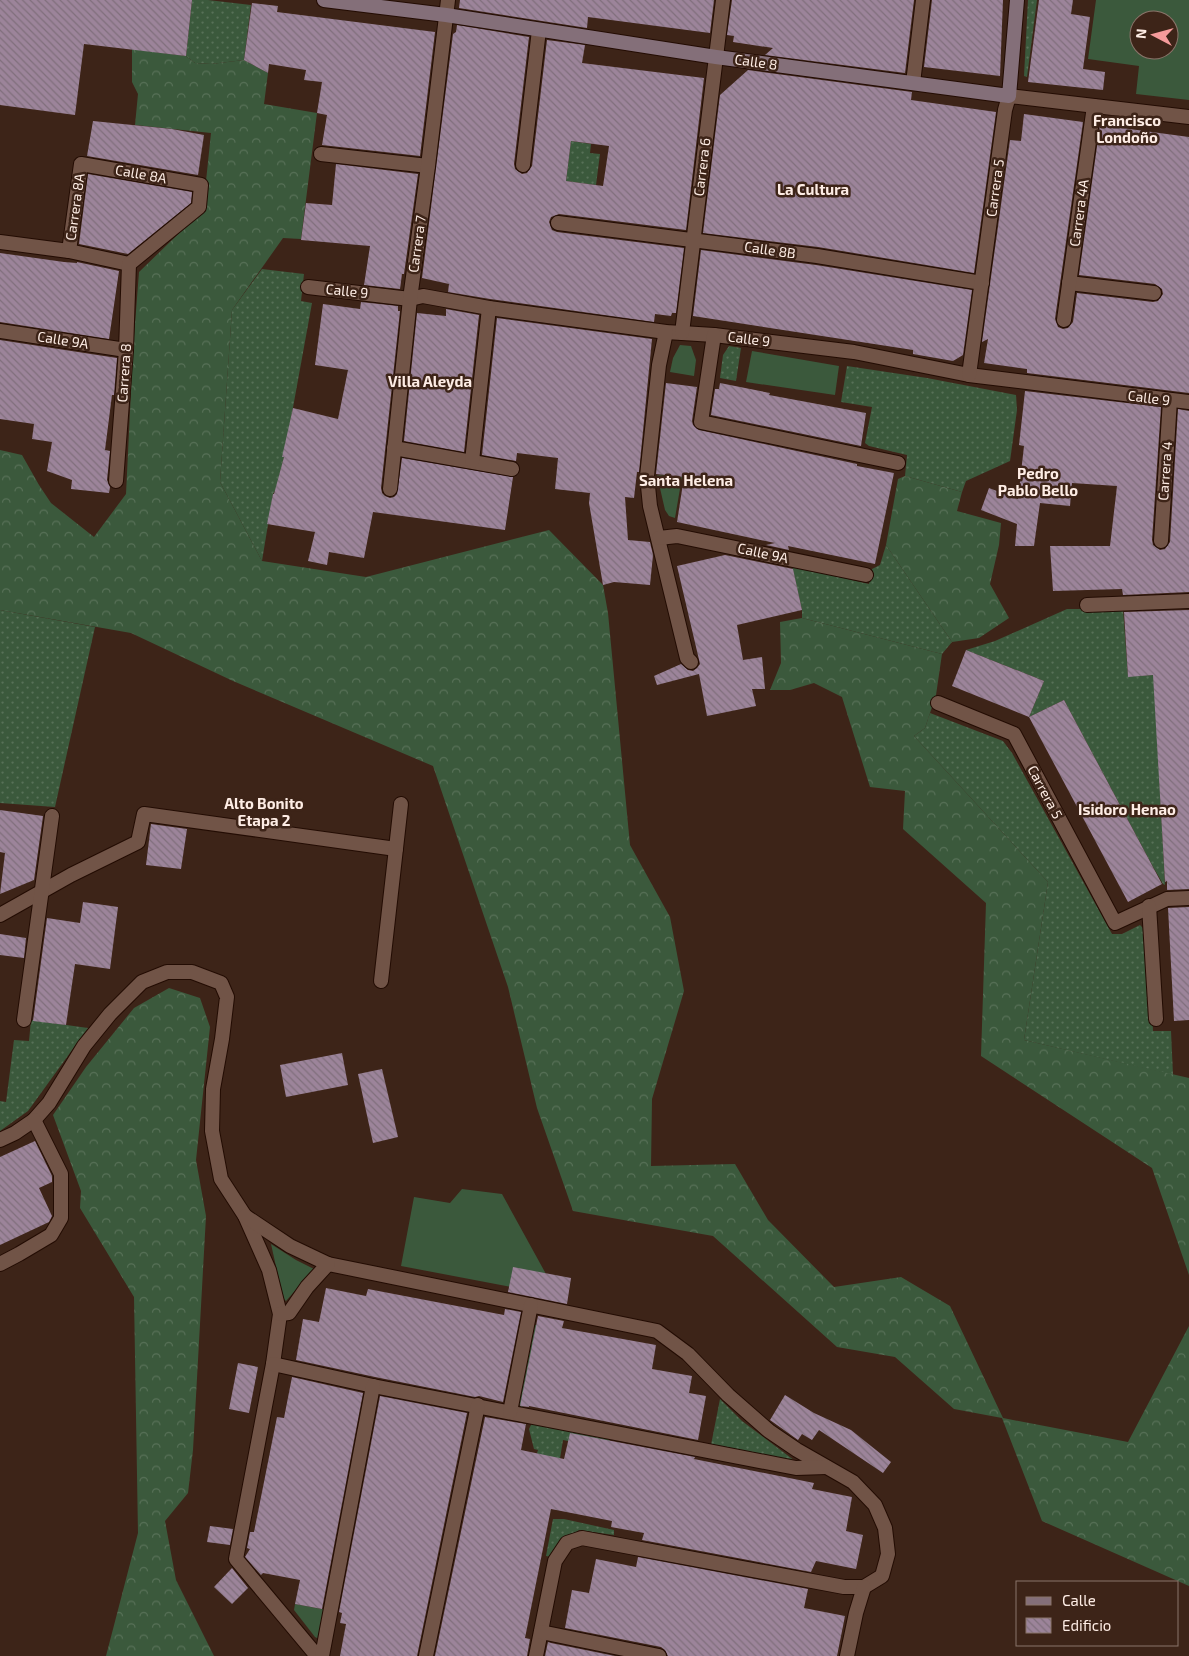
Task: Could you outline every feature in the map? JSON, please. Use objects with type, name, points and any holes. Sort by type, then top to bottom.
[{"type":"main road","name":"Calle 8","points":[[324,0],[446,15],[716,57],[1009,96]]},
{"type":"main road","name":"Carrera 5","points":[[1009,96],[1017,0]]},
{"type":"street","name":"Carrera 7","points":[[390,489],[410,299],[448,0]]},
{"type":"street","name":"Carrera 6","points":[[682,333],[724,0]]},
{"type":"street","points":[[913,83],[923,0]]},
{"type":"street","points":[[523,165],[539,30]]},
{"type":"street","name":"Calle 8","points":[[1009,96],[1189,117]]},
{"type":"street","name":"Carrera 5","points":[[969,375],[1005,110],[1009,96]]},
{"type":"street","name":"Carrera 4A","points":[[1064,320],[1094,106]]},
{"type":"street","points":[[321,154],[428,166]]},
{"type":"street","name":"Calle 8A","points":[[81,164],[201,185],[199,207],[129,264]]},
{"type":"street","name":"Carrera 8A","points":[[69,251],[81,164]]},
{"type":"street","name":"Calle 8B","points":[[558,223],[817,256],[982,283]]},
{"type":"street","points":[[0,242],[69,251],[129,264]]},
{"type":"street","name":"Carrera 8","points":[[116,481],[126,350],[129,264]]},
{"type":"street","points":[[1069,282],[1154,293]]},
{"type":"street","name":"Calle 9","points":[[308,287],[410,299],[423,296],[489,308],[666,332],[714,335],[854,352],[969,375],[1189,402]]},
{"type":"street","points":[[472,461],[489,308]]},
{"type":"street","name":"Calle 9A","points":[[0,331],[126,350]]},
{"type":"street","points":[[666,332],[659,365],[647,476],[650,506],[687,658],[691,662]]},
{"type":"street","points":[[714,335],[701,422],[898,463]]},
{"type":"street","name":"Carrera 4","points":[[1161,541],[1170,400]]},
{"type":"street","points":[[394,448],[512,469]]},
{"type":"street","name":"Calle 9A","points":[[659,538],[678,536],[866,575]]},
{"type":"street","points":[[1087,604],[1189,601]]},
{"type":"street","name":"Carrera 5","points":[[938,704],[1014,734],[1115,923],[1149,906]]},
{"type":"street","points":[[381,981],[401,804]]},
{"type":"street","points":[[0,915],[71,875],[138,842],[144,814],[396,849]]},
{"type":"street","points":[[24,1020],[52,816]]},
{"type":"street","points":[[1156,1019],[1149,906],[1167,899],[1189,898]]},
{"type":"street","points":[[0,1140],[15,1133],[34,1120],[48,1102],[84,1046],[110,1014],[142,982],[167,972],[192,972],[221,983],[227,997],[214,1089],[212,1131],[221,1179],[245,1216],[270,1270],[280,1314],[273,1364],[236,1559],[317,1656]]},
{"type":"street","points":[[0,1264],[51,1235],[61,1218],[61,1174],[34,1120]]},
{"type":"street","points":[[245,1216],[290,1246],[328,1264],[657,1331],[688,1354],[728,1395],[769,1431],[853,1482],[875,1505],[885,1528],[888,1554],[882,1576],[864,1587],[844,1587],[582,1538],[567,1543],[555,1561],[536,1656]]},
{"type":"street","points":[[280,1314],[288,1313],[307,1287],[328,1264]]},
{"type":"street","points":[[510,1412],[531,1305]]},
{"type":"street","points":[[273,1364],[374,1386],[796,1468],[826,1467]]},
{"type":"street","points":[[322,1656],[374,1386]]},
{"type":"street","points":[[426,1656],[478,1405]]},
{"type":"street","points":[[847,1656],[864,1587]]},
{"type":"street","points":[[541,1632],[659,1656]]},
{"type":"green space","points":[[192,0],[251,5],[244,60],[211,64],[195,63],[186,56]]},
{"type":"green space","points":[[1028,0],[1037,0],[1027,77],[1024,76]]},
{"type":"green space","points":[[1096,0],[1189,0],[1189,100],[1136,94],[1139,66],[1088,59]]},
{"type":"green space","points":[[132,49],[186,56],[195,63],[211,64],[244,60],[268,73],[264,104],[317,113],[301,239],[283,238],[232,310],[220,482],[262,561],[366,577],[549,530],[603,585],[608,613],[630,845],[670,917],[684,991],[652,1099],[651,1166],[735,1164],[768,1220],[834,1287],[901,1277],[950,1306],[1003,1418],[1128,1442],[1189,1326],[1189,1586],[1042,1521],[1002,1418],[954,1409],[895,1357],[837,1347],[713,1236],[573,1211],[537,1108],[508,987],[433,766],[233,681],[131,633],[0,610],[0,450],[22,455],[51,503],[94,537],[126,494],[139,272],[203,210],[211,133],[135,125],[138,94],[132,82]]},
{"type":"green space","points":[[571,141],[591,144],[590,153],[600,154],[596,185],[566,181]]},
{"type":"green space","points":[[262,269],[304,274],[301,301],[312,303],[284,457],[273,494],[262,561],[220,482],[232,310]]},
{"type":"green space","points":[[680,345],[691,346],[696,360],[694,376],[670,372],[673,358]]},
{"type":"green space","points":[[729,346],[741,348],[736,381],[720,378],[723,355]]},
{"type":"green space","points":[[752,351],[839,366],[835,395],[746,382]]},
{"type":"green space","points":[[847,366],[927,378],[1016,395],[1017,410],[1010,461],[966,481],[962,492],[905,476],[907,455],[869,446],[865,443],[872,407],[841,402]]},
{"type":"green space","points":[[657,475],[682,477],[675,518],[669,516],[665,510]]},
{"type":"green space","points":[[905,476],[962,492],[957,511],[1001,523],[999,545],[990,584],[1009,618],[979,638],[952,642],[886,545],[898,479]]},
{"type":"green space","points":[[886,545],[952,642],[942,654],[802,618],[802,610],[792,566],[869,584],[872,569],[880,565]]},
{"type":"green space","points":[[1067,609],[1123,609],[1128,676],[1154,675],[1165,885],[1152,865],[1064,700],[1029,717],[1044,681],[966,650],[995,641]]},
{"type":"green space","points":[[0,610],[95,627],[55,807],[0,803]]},
{"type":"green space","points":[[802,618],[942,654],[936,695],[925,728],[914,736],[1048,882],[1024,1040],[1189,1078],[1189,1275],[1152,1168],[981,1056],[986,903],[903,829],[905,791],[870,787],[842,697],[814,683],[790,690],[770,690],[781,663],[780,622]]},
{"type":"green space","points":[[930,713],[1003,741],[1012,753],[1112,934],[1122,934],[1140,925],[1143,928],[1147,992],[1151,993],[1153,1031],[1171,1031],[1173,1075],[1024,1040],[1048,882],[914,736],[925,728]]},
{"type":"green space","points":[[169,988],[200,998],[210,1027],[196,1160],[206,1216],[193,1450],[188,1493],[165,1521],[176,1580],[214,1656],[106,1656],[138,1533],[134,1297],[80,1208],[81,1191],[53,1115],[86,1067],[134,1008]]},
{"type":"green space","points":[[31,1020],[88,1028],[28,1111],[0,1131],[0,1101],[6,1102],[14,1040],[29,1041]]},
{"type":"green space","points":[[462,1189],[502,1194],[546,1274],[543,1293],[401,1266],[414,1197],[450,1203]]},
{"type":"green space","points":[[271,1244],[314,1269],[286,1301],[283,1298]]},
{"type":"green space","points":[[535,1325],[538,1325],[522,1408],[519,1404]]},
{"type":"green space","points":[[720,1399],[742,1421],[795,1461],[711,1445]]},
{"type":"green space","points":[[533,1421],[608,1436],[610,1442],[608,1449],[563,1440],[554,1496],[537,1453],[538,1450],[534,1449],[529,1429]]},
{"type":"green space","points":[[553,1519],[564,1519],[614,1530],[614,1535],[579,1530],[570,1536],[552,1557],[546,1556]]},
{"type":"green space","points":[[295,1604],[327,1610],[319,1639],[315,1637],[294,1610]]},
{"type":"building","points":[[0,0],[192,0],[186,56],[84,44],[75,115],[0,105]]},
{"type":"building","points":[[460,0],[714,0],[710,33],[588,17],[587,28],[459,8]]},
{"type":"building","points":[[732,0],[914,0],[905,73],[765,55],[773,48],[733,42],[734,36],[727,35]]},
{"type":"building","points":[[932,0],[1003,0],[1000,76],[924,67]]},
{"type":"building","points":[[1039,0],[1073,0],[1071,14],[1090,17],[1083,69],[1105,72],[1103,90],[1028,82]]},
{"type":"building","points":[[252,3],[278,6],[277,12],[435,32],[420,156],[322,145],[327,115],[317,113],[322,82],[304,80],[306,70],[269,64],[268,73],[244,60]]},
{"type":"building","points":[[457,25],[529,37],[514,164],[515,169],[522,174],[527,173],[532,166],[547,40],[585,45],[582,63],[704,78],[686,230],[559,214],[551,217],[549,222],[552,230],[557,232],[684,248],[676,313],[672,313],[671,316],[655,314],[654,322],[448,292],[449,284],[422,278],[453,34],[456,32]],"holes":[[[571,141],[609,146],[603,186],[566,181]]]},
{"type":"building","points":[[748,70],[912,92],[911,100],[996,112],[974,273],[818,247],[703,233],[720,95]]},
{"type":"building","points":[[1024,114],[1083,122],[1055,319],[1058,327],[1063,329],[1068,328],[1073,322],[1077,293],[1153,302],[1158,301],[1163,294],[1162,289],[1155,284],[1079,275],[1100,125],[1189,137],[1189,393],[1027,373],[1027,369],[984,363],[988,339],[982,342],[1010,140],[1021,141]]},
{"type":"building","points":[[93,121],[172,129],[204,135],[198,175],[87,156]]},
{"type":"building","points":[[336,164],[418,174],[404,274],[402,274],[400,289],[364,285],[370,246],[301,240],[306,203],[332,205]]},
{"type":"building","points":[[88,174],[192,192],[191,203],[128,254],[79,244]]},
{"type":"building","points":[[701,250],[816,265],[972,290],[963,355],[953,361],[913,354],[913,350],[693,316]]},
{"type":"building","points":[[0,253],[64,262],[77,262],[119,271],[109,339],[0,322]]},
{"type":"building","points":[[361,302],[398,306],[398,311],[400,311],[382,493],[390,498],[397,494],[402,458],[513,477],[505,530],[373,512],[364,558],[329,552],[327,565],[308,561],[315,532],[267,524],[273,494],[284,457],[282,457],[293,408],[338,419],[348,370],[315,365],[323,304],[360,309]]},
{"type":"building","points":[[446,309],[479,315],[464,452],[404,441],[417,313],[446,316]]},
{"type":"building","points":[[497,318],[652,339],[639,472],[637,472],[634,498],[625,497],[628,540],[650,542],[653,555],[650,585],[614,582],[603,585],[589,503],[590,493],[555,489],[558,458],[517,453],[516,461],[482,455]]},
{"type":"building","points":[[0,340],[117,358],[114,395],[112,395],[105,450],[110,451],[107,480],[110,487],[109,493],[71,489],[72,480],[47,471],[52,442],[32,439],[34,424],[0,419]]},
{"type":"building","points":[[666,383],[697,387],[692,421],[693,425],[699,430],[894,473],[875,564],[788,546],[789,550],[766,545],[775,543],[677,522],[684,477],[656,474]]},
{"type":"building","points":[[720,383],[770,393],[769,395],[866,413],[861,446],[711,415],[715,389],[719,389]]},
{"type":"building","points":[[1025,391],[1161,407],[1152,540],[1153,545],[1160,550],[1165,549],[1170,542],[1178,409],[1189,411],[1189,592],[1123,595],[1122,589],[1053,591],[1050,546],[1110,546],[1117,486],[1072,483],[1070,506],[1040,503],[1034,546],[1015,546],[1017,524],[981,510],[989,488],[1018,499],[1024,446],[1019,445]]},
{"type":"building","points":[[725,555],[793,569],[802,610],[737,625],[743,660],[762,657],[765,689],[752,689],[756,706],[707,716],[699,674],[657,685],[654,676],[681,664],[688,670],[693,671],[700,664],[677,566]]},
{"type":"building","points":[[1189,610],[1189,889],[1167,890],[1153,675],[1128,677],[1124,612]]},
{"type":"building","points":[[966,650],[1044,681],[1029,717],[952,686]]},
{"type":"building","points":[[1064,700],[1162,884],[1128,902],[1029,717]]},
{"type":"building","points":[[0,810],[43,816],[34,880],[0,894],[5,853],[0,852]]},
{"type":"building","points":[[151,824],[187,829],[181,869],[146,865]]},
{"type":"building","points":[[83,902],[118,907],[110,969],[75,964],[66,1025],[33,1021],[47,918],[80,923]]},
{"type":"building","points":[[1189,907],[1189,1020],[1174,1021],[1168,908]]},
{"type":"building","points":[[0,934],[26,938],[24,958],[0,955]]},
{"type":"building","points":[[342,1053],[348,1085],[286,1097],[280,1065]]},
{"type":"building","points":[[382,1069],[398,1137],[373,1143],[358,1074]]},
{"type":"building","points":[[35,1141],[52,1176],[52,1182],[39,1188],[52,1216],[49,1222],[0,1245],[0,1157]]},
{"type":"building","points":[[513,1267],[571,1278],[567,1304],[508,1292]]},
{"type":"building","points":[[326,1288],[366,1296],[368,1289],[504,1315],[505,1309],[521,1312],[503,1402],[296,1360],[303,1319],[319,1322]]},
{"type":"building","points":[[538,1316],[564,1321],[562,1328],[656,1345],[652,1369],[692,1376],[689,1393],[706,1396],[698,1440],[529,1406],[520,1406]]},
{"type":"building","points":[[238,1363],[258,1367],[249,1413],[229,1409]]},
{"type":"building","points":[[292,1377],[363,1393],[322,1609],[295,1604],[300,1580],[263,1573],[261,1575],[245,1557],[250,1549],[247,1548],[250,1532],[254,1532],[277,1417],[284,1418]]},
{"type":"building","points":[[785,1395],[814,1413],[851,1430],[891,1462],[883,1473],[819,1430],[812,1440],[802,1434],[798,1440],[770,1420]]},
{"type":"building","points":[[380,1396],[467,1413],[417,1656],[340,1656],[346,1624],[340,1623],[342,1613],[339,1612]]},
{"type":"building","points":[[485,1417],[526,1424],[521,1450],[564,1459],[570,1433],[695,1457],[694,1459],[814,1483],[812,1489],[852,1497],[846,1531],[863,1535],[856,1569],[816,1561],[811,1572],[642,1540],[644,1533],[611,1527],[612,1521],[551,1509],[525,1638],[530,1639],[527,1656],[435,1656]]},
{"type":"building","points":[[210,1526],[233,1529],[230,1545],[207,1542]]},
{"type":"building","points":[[638,1557],[808,1589],[804,1608],[845,1616],[837,1656],[668,1656],[661,1647],[565,1628],[572,1590],[589,1593],[596,1559],[636,1567]]},
{"type":"building","points":[[232,1568],[248,1588],[232,1604],[214,1587]]},
{"type":"building","points":[[548,1642],[551,1643],[615,1656],[545,1656]]},
{"type":"district","name":"Francisco Londoño","points":[[1127,130]]},
{"type":"district","name":"La Cultura","points":[[813,190]]},
{"type":"district","name":"Villa Aleyda","points":[[430,382]]},
{"type":"district","name":"Santa Helena","points":[[686,481]]},
{"type":"district","name":"Pedro Pablo Bello","points":[[1038,482]]},
{"type":"district","name":"Isidoro Henao","points":[[1127,810]]},
{"type":"district","name":"Alto Bonito Etapa 2","points":[[264,812]]}]
